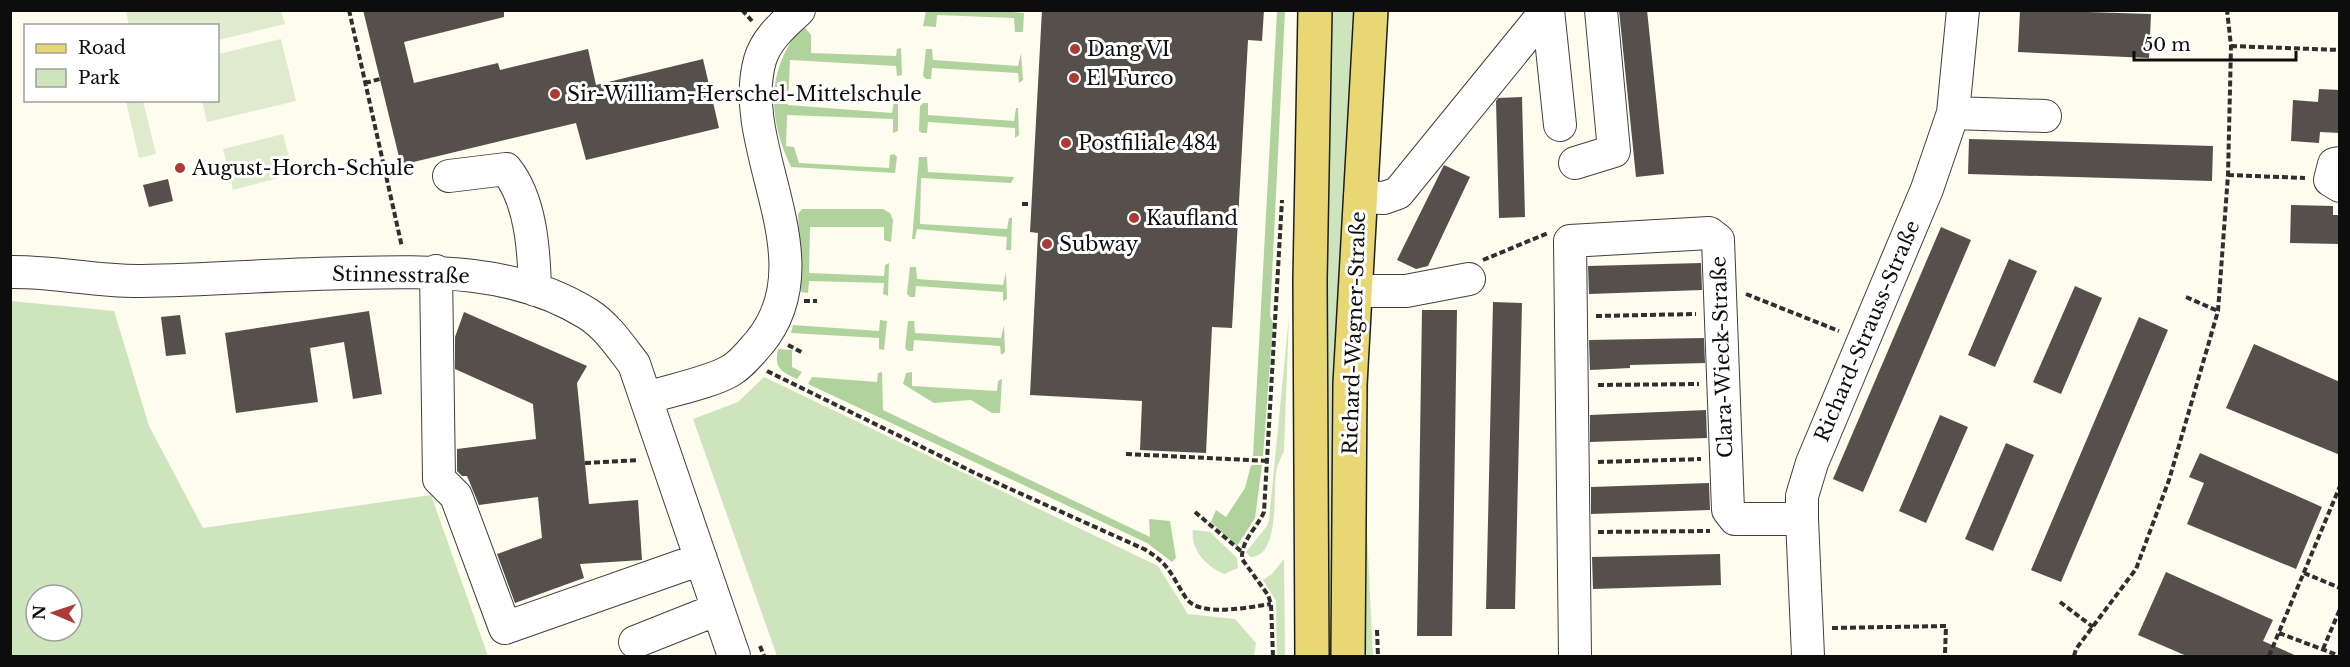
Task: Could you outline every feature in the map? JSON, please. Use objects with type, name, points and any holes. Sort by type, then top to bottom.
[{"type":"main road","name":"Richard-Wagner-Straße","points":[[1312,657],[1310,280],[1315,10]]},
{"type":"main road","name":"Richard-Wagner-Straße","points":[[1347,657],[1350,384],[1371,10]]},
{"type":"street","points":[[647,398],[729,372],[746,359],[768,333],[777,314],[783,288],[785,259],[776,195],[757,113],[756,82],[761,57],[777,30],[800,10]]},
{"type":"street","points":[[1360,198],[1384,198],[1398,193],[1547,10]]},
{"type":"street","points":[[1547,10],[1560,125]]},
{"type":"street","points":[[1575,163],[1614,151],[1601,10]]},
{"type":"street","name":"Richard-Strauss-Straße","points":[[1807,642],[1802,496],[1812,464],[1862,340],[1927,189],[1953,113],[1963,10]]},
{"type":"street","points":[[1953,113],[2045,116]]},
{"type":"street","points":[[449,176],[506,169],[514,179],[524,202],[535,263],[535,290]]},
{"type":"street","name":"Clara-Wieck-Straße","points":[[1570,241],[1709,233],[1718,240],[1728,510],[1735,519]]},
{"type":"street","points":[[1570,241],[1575,657]]},
{"type":"street","points":[[436,271],[439,479],[456,496],[505,628],[701,559]]},
{"type":"street","name":"Stinnesstraße","points":[[10,272],[140,281],[436,271],[484,276],[535,290],[590,315],[613,336],[634,364],[734,657]]},
{"type":"street","points":[[1354,291],[1406,291],[1468,279]]},
{"type":"street","points":[[1735,519],[1802,519]]},
{"type":"street","points":[[635,642],[718,609]]},
{"type":"path","points":[[349,10],[402,247],[403,271]]},
{"type":"path","points":[[2074,657],[2076,649],[2136,569],[2169,480],[2218,311],[2228,175],[2231,46],[2227,10]]},
{"type":"path","points":[[2231,46],[2340,50]]},
{"type":"path","points":[[365,83],[380,79]]},
{"type":"path","points":[[2228,175],[2336,176]]},
{"type":"path","points":[[1274,657],[1271,604],[1268,595],[1242,559],[1242,552],[1245,540],[1258,525],[1264,512],[1269,461],[1282,198]]},
{"type":"path","points":[[1022,204],[1031,204]]},
{"type":"path","points":[[1468,279],[1481,261],[1543,233],[1560,233],[1570,241]]},
{"type":"path","points":[[1743,283],[1744,293],[1862,340]]},
{"type":"path","points":[[2186,297],[2218,311]]},
{"type":"path","points":[[1571,316],[1721,313]]},
{"type":"path","points":[[746,359],[977,474],[1161,558],[1173,573],[1187,599],[1196,606],[1227,609],[1271,604]]},
{"type":"path","points":[[1572,386],[1723,384]]},
{"type":"path","points":[[1126,454],[1269,461]]},
{"type":"path","points":[[1572,463],[1726,458]]},
{"type":"path","points":[[585,463],[640,460]]},
{"type":"path","points":[[2269,657],[2340,486]]},
{"type":"path","points":[[1196,512],[1242,552]]},
{"type":"path","points":[[1573,533],[1715,531],[1735,519]]},
{"type":"path","points":[[2304,573],[2340,588]]},
{"type":"path","points":[[2060,602],[2093,627]]},
{"type":"path","points":[[2323,649],[2340,609]]},
{"type":"path","points":[[1807,642],[1946,626],[1945,653]]},
{"type":"path","points":[[2279,633],[2340,656]]},
{"type":"green space","points":[[126,11],[281,11],[285,24],[219,40],[219,24],[129,24]]},
{"type":"green space","points":[[926,11],[1024,13],[1023,32],[1015,32],[1014,18],[937,15],[936,27],[923,26]]},
{"type":"green space","points":[[1277,11],[1285,11],[1270,316],[1273,323],[1263,456],[1253,456]]},
{"type":"green space","points":[[1324,11],[1355,11],[1335,656],[1330,656]]},
{"type":"green space","points":[[803,25],[811,35],[811,53],[896,56],[897,49],[901,48],[902,75],[897,76],[896,66],[790,60],[788,105],[892,113],[894,101],[898,102],[898,131],[893,133],[893,119],[787,115],[786,146],[794,147],[799,163],[889,168],[890,155],[894,154],[897,157],[895,173],[791,167],[778,129],[774,111],[774,93],[782,59]]},
{"type":"green space","points":[[281,39],[296,101],[207,122],[202,102],[219,102],[219,54]]},
{"type":"green space","points":[[926,49],[932,49],[933,60],[1018,66],[1021,53],[1023,80],[1019,83],[1018,73],[932,68],[931,79],[926,79],[923,76]]},
{"type":"green space","points":[[126,102],[143,102],[156,154],[139,158]]},
{"type":"green space","points":[[928,103],[928,115],[1014,121],[1016,108],[1018,108],[1019,135],[1015,138],[1015,128],[928,122],[927,133],[922,133],[919,131],[920,106]]},
{"type":"green space","points":[[283,134],[293,174],[233,190],[223,149]]},
{"type":"green space","points":[[919,157],[927,157],[928,172],[1014,177],[1011,183],[921,178],[920,224],[1007,229],[1009,218],[1012,218],[1011,250],[1006,250],[1007,237],[917,229],[915,239],[912,239]]},
{"type":"green space","points":[[802,209],[883,209],[890,213],[893,220],[891,242],[884,240],[884,227],[810,227],[809,273],[884,276],[885,265],[889,263],[888,296],[883,294],[884,283],[809,281],[808,293],[801,292],[798,214]]},
{"type":"green space","points":[[910,267],[916,267],[917,279],[1003,285],[1006,272],[1007,299],[1003,301],[1003,292],[916,286],[915,297],[910,297],[907,294]]},
{"type":"green space","points":[[11,301],[114,311],[149,426],[203,528],[431,495],[488,656],[11,656]]},
{"type":"green space","points":[[1370,310],[1366,513],[1373,656],[1363,656],[1359,513]]},
{"type":"green space","points":[[1289,316],[1284,451],[1276,473],[1271,536],[1260,554],[1250,557],[1246,552],[1267,526],[1269,520]]},
{"type":"green space","points":[[880,320],[887,321],[884,350],[879,349],[879,338],[791,333],[793,325],[879,331]]},
{"type":"green space","points":[[908,321],[914,321],[915,333],[1001,338],[1004,325],[1005,352],[1001,355],[1000,346],[914,340],[913,351],[908,351],[905,348]]},
{"type":"green space","points":[[778,349],[792,350],[792,367],[802,372],[797,379],[787,374],[778,365]]},
{"type":"green space","points":[[882,372],[883,410],[1150,537],[1149,519],[1170,521],[1176,558],[1172,562],[1147,543],[808,384],[812,377],[877,382],[878,373]]},
{"type":"green space","points":[[912,372],[912,386],[997,391],[998,381],[1002,379],[1000,413],[992,413],[971,400],[934,403],[903,384],[906,373]]},
{"type":"green space","points":[[764,377],[1158,566],[1188,614],[1235,619],[1256,643],[1254,656],[777,656],[693,419],[738,402]]},
{"type":"green space","points":[[1251,465],[1262,465],[1255,518],[1237,546],[1211,522],[1216,510],[1226,517],[1245,488]]},
{"type":"green space","points":[[1193,530],[1210,532],[1237,558],[1238,568],[1224,574],[1206,562],[1194,544]]},
{"type":"green space","points":[[1284,559],[1285,656],[1277,656],[1276,601],[1263,580],[1272,574]]},
{"type":"building","points":[[363,10],[504,10],[504,17],[404,42],[414,83],[498,63],[500,70],[588,49],[596,85],[703,59],[719,128],[586,160],[576,123],[401,165]]},
{"type":"building","name":"Kaufland","points":[[1042,10],[1264,10],[1262,41],[1248,40],[1232,328],[1212,327],[1206,453],[1140,450],[1142,401],[1030,395],[1038,233],[1030,232]]},
{"type":"building","points":[[1619,10],[1647,10],[1664,174],[1636,177]]},
{"type":"building","points":[[2020,10],[2151,14],[2149,58],[2018,52]]},
{"type":"building","points":[[2319,89],[2340,90],[2340,133],[2320,132],[2319,143],[2291,141],[2293,100],[2318,102]]},
{"type":"building","points":[[1522,97],[1525,217],[1499,218],[1496,101],[1498,98]]},
{"type":"building","points":[[1969,139],[2213,146],[2212,181],[1968,174]]},
{"type":"building","points":[[1444,165],[1470,177],[1428,266],[1416,269],[1397,260]]},
{"type":"building","points":[[168,179],[173,201],[149,207],[143,185]]},
{"type":"building","points":[[2291,205],[2333,206],[2333,215],[2340,215],[2340,244],[2290,243]]},
{"type":"building","points":[[1941,227],[1971,240],[1863,492],[1833,479]]},
{"type":"building","points":[[2009,259],[2037,271],[1995,367],[1968,355]]},
{"type":"building","points":[[1701,263],[1702,290],[1589,294],[1588,266]]},
{"type":"building","points":[[2075,286],[2102,298],[2061,394],[2033,382]]},
{"type":"building","points":[[1493,302],[1522,303],[1515,609],[1486,609]]},
{"type":"building","points":[[1422,310],[1457,310],[1452,636],[1417,636]]},
{"type":"building","points":[[369,311],[382,394],[353,399],[344,342],[310,348],[318,402],[236,413],[225,333]]},
{"type":"building","points":[[464,312],[587,366],[577,383],[589,504],[638,500],[642,560],[580,564],[584,578],[515,603],[497,554],[542,538],[538,497],[479,505],[467,476],[462,476],[457,471],[457,449],[536,439],[533,404],[455,369],[455,337]]},
{"type":"building","points":[[180,315],[186,354],[166,356],[161,317]]},
{"type":"building","points":[[2139,317],[2168,330],[2061,582],[2031,570]]},
{"type":"building","points":[[1704,338],[1705,363],[1630,365],[1630,368],[1590,370],[1589,340]]},
{"type":"building","points":[[2254,344],[2340,382],[2340,455],[2226,408]]},
{"type":"building","points":[[1706,410],[1707,438],[1590,442],[1590,415]]},
{"type":"building","points":[[1940,415],[1968,427],[1926,523],[1899,511]]},
{"type":"building","points":[[2006,443],[2034,455],[1993,551],[1965,539]]},
{"type":"building","points":[[2200,453],[2322,507],[2296,569],[2187,524],[2204,483],[2189,477]]},
{"type":"building","points":[[1709,483],[1710,510],[1591,514],[1591,487]]},
{"type":"building","points":[[1720,554],[1721,585],[1593,589],[1592,557]]},
{"type":"building","points":[[2166,572],[2273,620],[2263,641],[2299,657],[2189,657],[2138,635]]},
{"type":"place","name":"Dang VI","points":[[1075,49]]},
{"type":"place","name":"El Turco","points":[[1074,78]]},
{"type":"place","name":"Sir-William-Herschel-Mittelschule","points":[[555,94]]},
{"type":"place","name":"Postfiliale 484","points":[[1066,143]]},
{"type":"place","name":"August-Horch-Schule","points":[[180,168]]},
{"type":"place","name":"Kaufland","points":[[1134,218]]},
{"type":"place","name":"Subway","points":[[1047,244]]}]
